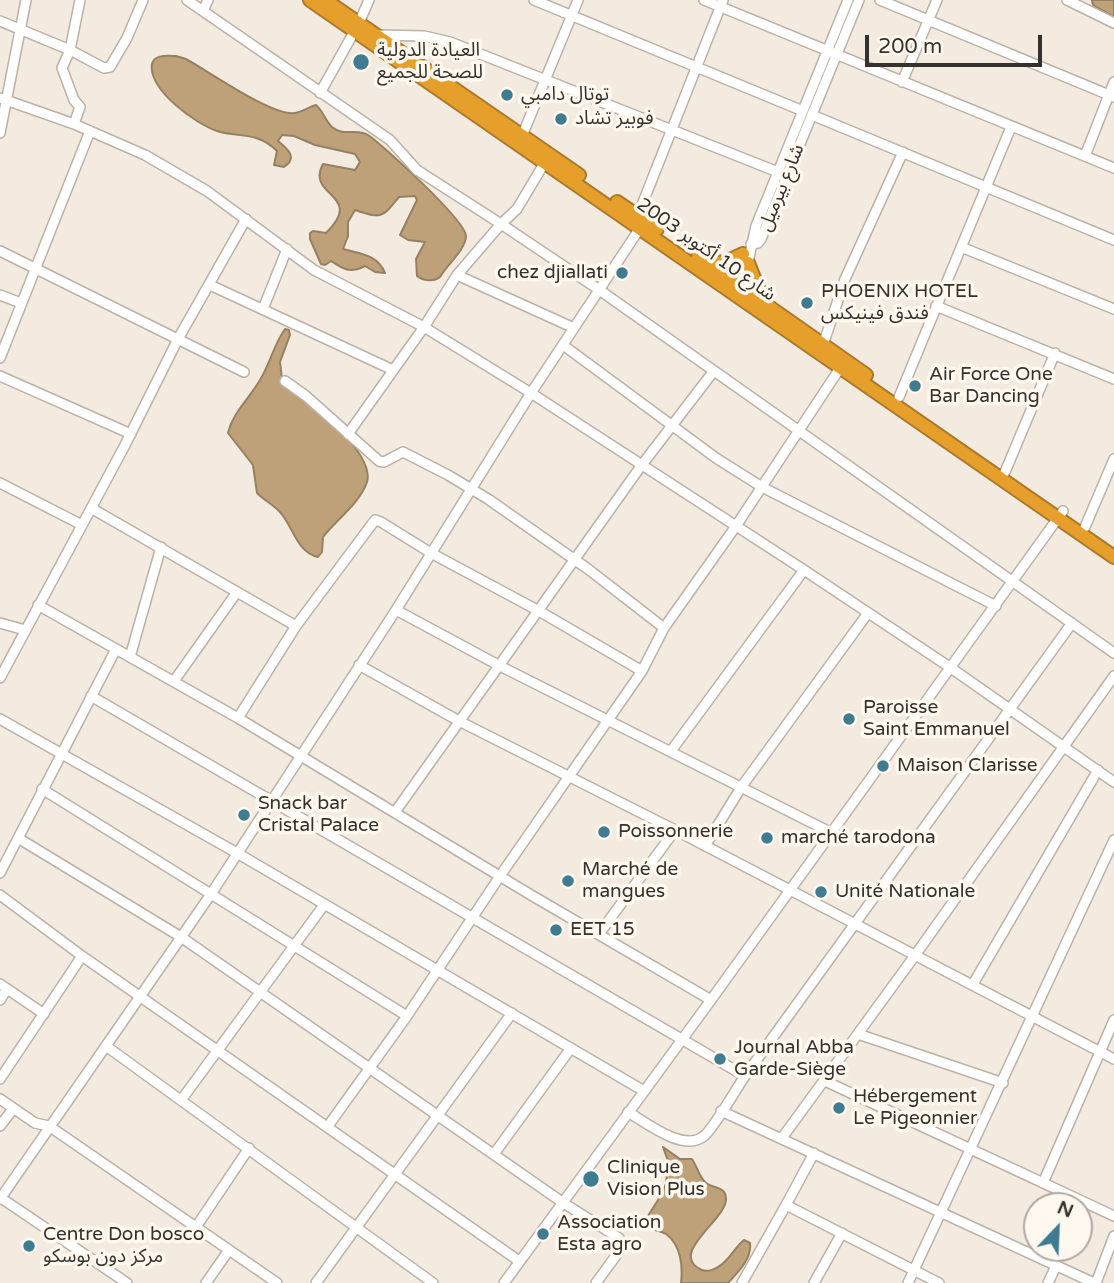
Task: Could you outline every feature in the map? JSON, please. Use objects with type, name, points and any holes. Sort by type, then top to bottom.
[{"type":"highway","name":"شارع 10 أكتوبر 2003","points":[[310,0],[357,27],[641,221],[1060,515],[1086,527],[1114,547]]},
{"type":"highway","name":"شارع 10 أكتوبر 2003","points":[[325,0],[357,27],[376,35],[521,139],[545,162],[708,264],[732,286],[765,303],[843,364],[898,397],[1005,472],[1114,557]]},
{"type":"highway","points":[[708,264],[726,262],[747,254],[765,303]]},
{"type":"street","points":[[0,133],[4,99],[26,0]]},
{"type":"street","points":[[74,124],[80,107],[74,100],[62,68],[70,50],[80,0]]},
{"type":"street","points":[[0,21],[70,50],[104,68],[110,67],[127,38],[143,0]]},
{"type":"street","points":[[187,0],[390,141],[416,170],[598,289],[1114,653]]},
{"type":"street","points":[[203,11],[208,0]]},
{"type":"street","points":[[320,93],[369,0]]},
{"type":"street","points":[[534,0],[1114,240]]},
{"type":"street","points":[[521,139],[578,0]]},
{"type":"street","points":[[704,0],[721,3],[832,53],[1114,168]]},
{"type":"street","name":"شارع بيرميل","points":[[747,254],[761,239],[832,53],[848,0]]},
{"type":"street","name":"شارع بيرميل","points":[[832,53],[859,0]]},
{"type":"street","points":[[880,0],[1112,96]]},
{"type":"street","points":[[902,82],[937,0]]},
{"type":"street","points":[[1068,0],[1114,23]]},
{"type":"street","points":[[127,1283],[0,1198],[211,894],[396,610],[470,488],[641,221],[670,130],[721,3]]},
{"type":"street","points":[[376,35],[424,36],[450,42],[778,172]]},
{"type":"street","points":[[1085,156],[1112,96],[1114,82]]},
{"type":"street","points":[[4,99],[74,124],[145,155],[206,191],[314,270],[424,327],[804,570],[1114,782]]},
{"type":"street","name":"شارع بيرميل","points":[[747,254],[778,172],[808,113]]},
{"type":"street","points":[[898,397],[1011,127]]},
{"type":"street","points":[[0,358],[90,131]]},
{"type":"street","points":[[822,345],[849,270],[903,152]]},
{"type":"street","points":[[348,434],[424,327],[457,275],[517,209],[545,162]]},
{"type":"street","points":[[0,678],[131,435],[178,339],[246,219]]},
{"type":"street","points":[[961,247],[1114,309]]},
{"type":"street","points":[[263,309],[287,249]]},
{"type":"street","points":[[0,251],[244,372]]},
{"type":"street","points":[[732,286],[744,274],[747,254]]},
{"type":"street","points":[[457,275],[574,327]]},
{"type":"street","points":[[210,285],[393,370]]},
{"type":"street","points":[[0,295],[21,303]]},
{"type":"street","points":[[936,306],[1114,379]]},
{"type":"street","points":[[563,345],[716,458],[762,487],[996,606]]},
{"type":"street","points":[[1005,472],[1055,353]]},
{"type":"street","points":[[328,1126],[407,1016],[568,775],[642,671],[664,628],[736,526],[843,364]]},
{"type":"street","points":[[395,812],[670,425],[713,372]]},
{"type":"street","points":[[0,376],[131,435]]},
{"type":"street","points":[[285,381],[306,396],[379,461],[384,462],[403,452],[470,488],[575,560],[664,628]]},
{"type":"street","points":[[1086,527],[1112,469],[1114,458]]},
{"type":"street","points":[[0,483],[82,525]]},
{"type":"street","points":[[90,508],[296,626]]},
{"type":"street","points":[[504,1283],[1060,515]]},
{"type":"street","points":[[238,718],[296,626],[375,520],[642,671]]},
{"type":"street","points":[[130,657],[161,547]]},
{"type":"street","points":[[671,751],[804,570]]},
{"type":"street","points":[[174,681],[237,592]]},
{"type":"street","points":[[38,605],[238,718],[711,1000]]},
{"type":"street","points":[[396,610],[500,666],[832,832]]},
{"type":"street","points":[[705,846],[742,786],[868,613]]},
{"type":"street","points":[[628,1112],[658,1131],[678,1139],[702,1138],[1072,622]]},
{"type":"street","points":[[0,623],[25,630]]},
{"type":"street","points":[[0,873],[116,649]]},
{"type":"street","points":[[359,665],[460,721],[916,954],[1114,1059]]},
{"type":"street","points":[[782,1138],[1114,676]]},
{"type":"street","points":[[90,696],[745,1076]]},
{"type":"street","points":[[0,719],[438,969],[644,1091]]},
{"type":"street","points":[[973,984],[1098,770]]},
{"type":"street","points":[[42,789],[407,1016]]},
{"type":"street","points":[[599,934],[675,830]]},
{"type":"street","points":[[18,838],[181,937],[622,1242],[623,1246],[596,1283]]},
{"type":"street","points":[[908,1283],[1114,840]]},
{"type":"street","points":[[0,895],[82,956],[519,1261]]},
{"type":"street","points":[[182,1099],[324,905]]},
{"type":"street","points":[[0,1079],[82,956]]},
{"type":"street","points":[[0,1000],[4,986],[44,1014]]},
{"type":"street","points":[[316,1283],[512,1013]]},
{"type":"street","points":[[1043,1183],[1114,1020]]},
{"type":"street","points":[[858,1034],[1003,1083]]},
{"type":"street","points":[[106,1045],[433,1283]]},
{"type":"street","points":[[494,1154],[571,1048]]},
{"type":"street","points":[[825,1081],[1114,1216]]},
{"type":"street","points":[[0,1098],[36,1123],[49,1126],[276,1283]]},
{"type":"street","points":[[0,1126],[13,1108]]},
{"type":"street","points":[[721,1111],[1095,1283],[1114,1236]]},
{"type":"street","points":[[195,1227],[248,1149]]},
{"type":"street","points":[[742,1283],[814,1153]]},
{"type":"street","points":[[786,1205],[939,1283]]},
{"type":"street","points":[[814,1283],[842,1233]]},
{"type":"street","points":[[206,1283],[229,1250]]},
{"type":"street","points":[[1048,1283],[1055,1266]]},
{"type":"shaded area","points":[[1092,0],[1114,0],[1114,17],[1093,5]]},
{"type":"shaded area","points":[[176,56],[186,59],[272,108],[295,113],[316,105],[336,130],[368,135],[406,167],[453,215],[466,236],[460,252],[438,279],[428,280],[417,276],[416,259],[425,242],[408,240],[400,235],[417,200],[415,196],[399,197],[381,215],[355,210],[348,222],[348,236],[343,249],[373,258],[385,273],[375,272],[365,266],[347,270],[331,261],[325,265],[321,264],[310,233],[326,233],[337,220],[340,210],[338,203],[322,183],[320,175],[323,164],[355,170],[360,162],[355,154],[282,135],[278,141],[291,157],[284,167],[274,165],[277,151],[270,145],[262,140],[208,127],[186,114],[165,95],[153,74],[152,64],[158,57]]},
{"type":"shaded area","points":[[285,329],[289,330],[290,335],[280,362],[282,379],[336,426],[350,441],[367,470],[364,490],[323,537],[322,552],[318,557],[305,550],[279,511],[257,493],[253,465],[228,433],[237,412],[256,387]]},
{"type":"shaded area","points":[[663,1147],[680,1159],[692,1159],[704,1181],[725,1194],[724,1206],[694,1246],[691,1255],[693,1263],[702,1270],[712,1270],[725,1261],[744,1240],[750,1243],[747,1260],[728,1283],[681,1283],[681,1263],[675,1244],[666,1234],[644,1226],[666,1184],[668,1161]]},
{"type":"waterway","points":[[834,48],[853,0]]},
{"type":"waterway","points":[[803,122],[831,56]]},
{"type":"place","name":"العيادة الدولية للصحة للجميع","points":[[361,62]]},
{"type":"place","name":"توتال دامبي","points":[[507,95]]},
{"type":"place","name":"فوبير تشاد","points":[[561,119]]},
{"type":"place","name":"chez djiallati","points":[[622,273]]},
{"type":"place","name":"PHOENIX HOTEL فندق فينيكس","points":[[807,303]]},
{"type":"place","name":"Air Force One Bar Dancing","points":[[915,386]]},
{"type":"place","name":"Paroisse Saint Emmanuel","points":[[849,719]]},
{"type":"place","name":"Maison Clarisse","points":[[883,766]]},
{"type":"place","name":"Snack bar Cristal Palace","points":[[244,815]]},
{"type":"place","name":"Poissonnerie","points":[[604,832]]},
{"type":"place","name":"marché tarodona","points":[[767,838]]},
{"type":"place","name":"Marché de mangues","points":[[568,881]]},
{"type":"place","name":"Unité Nationale","points":[[821,892]]},
{"type":"place","name":"EET 15","points":[[556,930]]},
{"type":"place","name":"Journal Abba Garde-Siège","points":[[720,1059]]},
{"type":"place","name":"Hébergement Le Pigeonnier","points":[[839,1108]]},
{"type":"place","name":"Clinique Vision Plus","points":[[591,1179]]},
{"type":"place","name":"Association Esta agro","points":[[543,1234]]},
{"type":"place","name":"Centre Don bosco مركز دون بوسكو","points":[[29,1246]]}]
